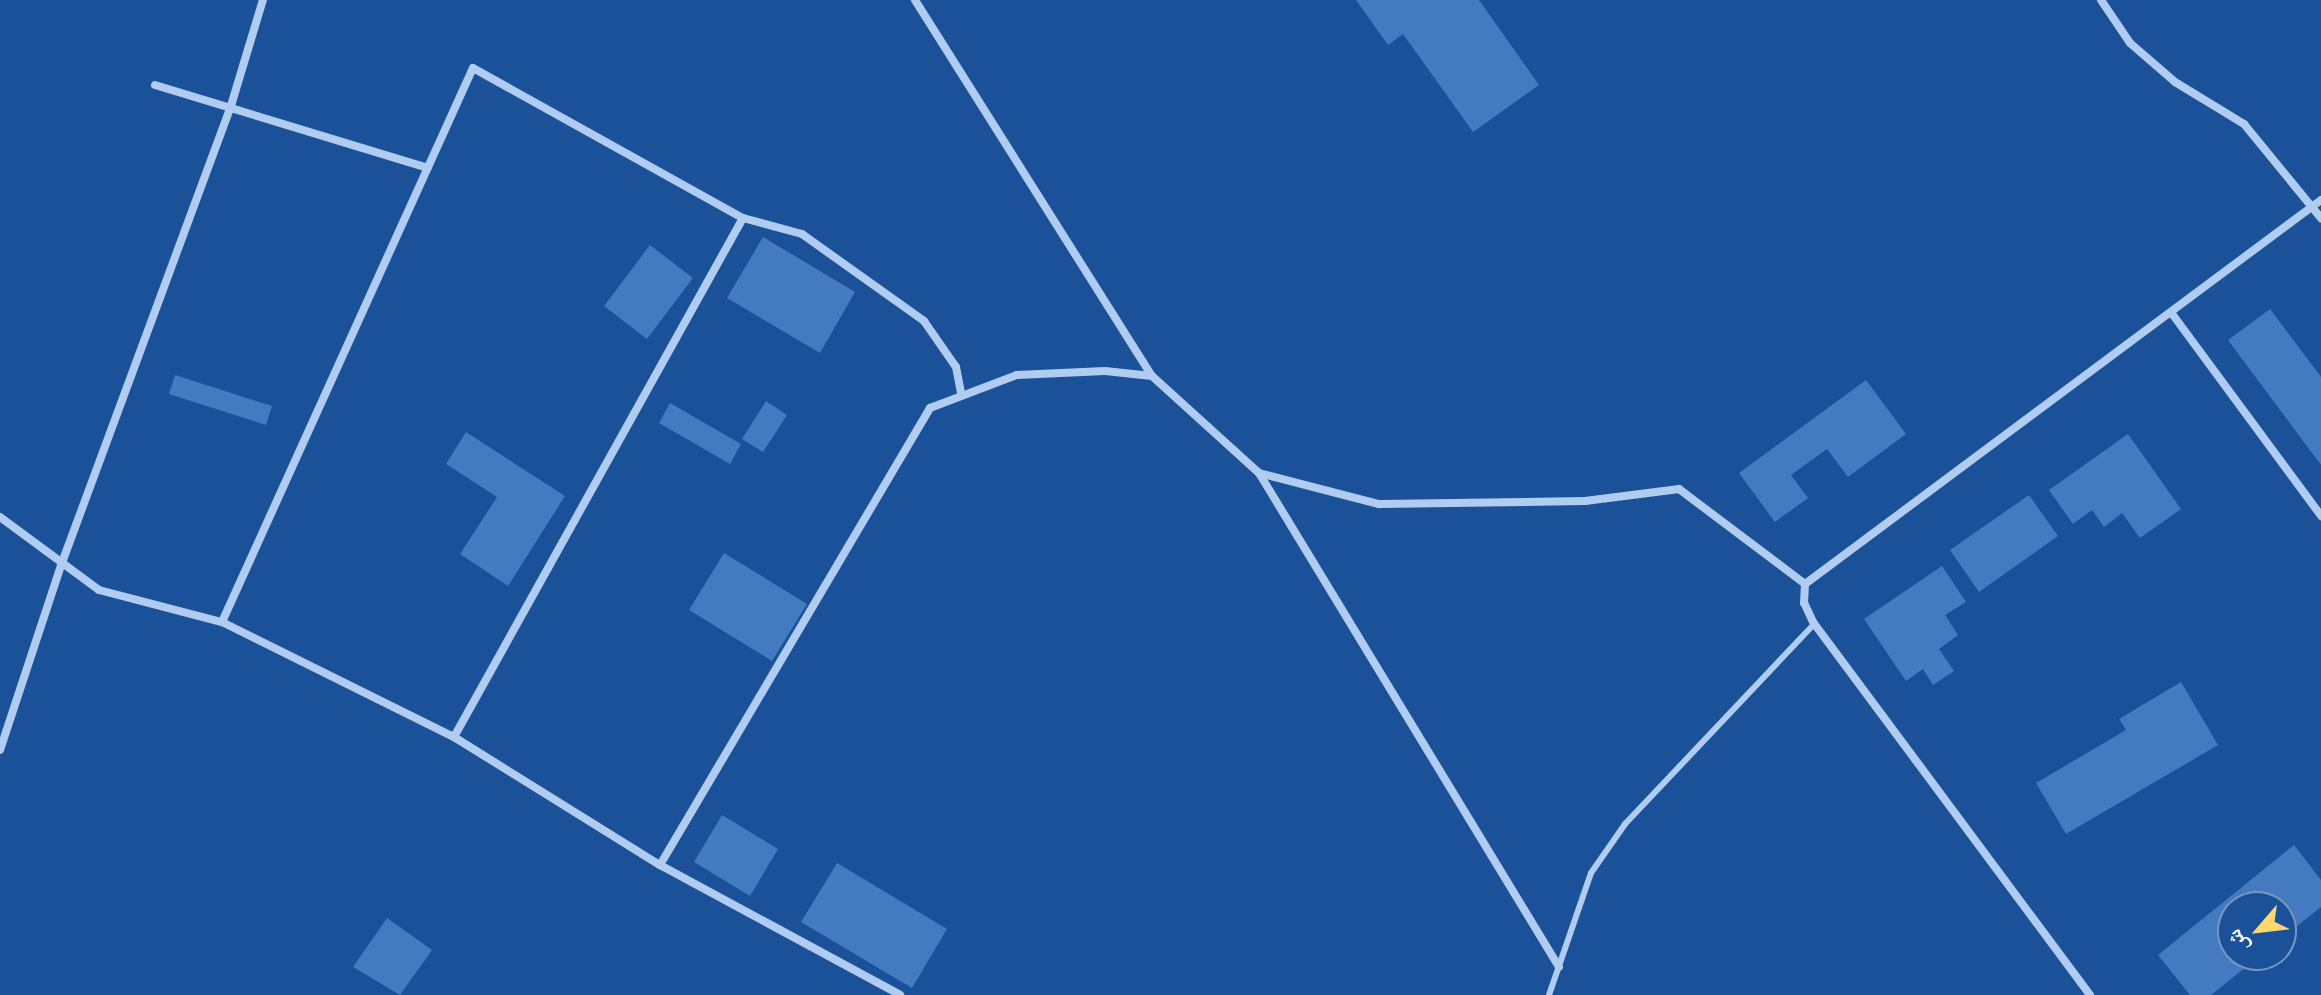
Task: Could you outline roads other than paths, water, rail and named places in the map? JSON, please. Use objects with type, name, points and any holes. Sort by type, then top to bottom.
[{"type":"street","points":[[0,750],[63,560],[230,109],[263,0]]},
{"type":"street","points":[[915,0],[1152,376],[1259,473],[1559,967]]},
{"type":"street","points":[[2101,0],[2130,43],[2175,82],[2244,124],[2321,218]]},
{"type":"street","points":[[222,622],[473,68],[743,218],[802,234],[924,321],[956,367],[961,393]]},
{"type":"street","points":[[155,85],[428,168]]},
{"type":"street","points":[[1805,584],[2173,315],[2321,200]]},
{"type":"street","points":[[454,737],[743,218]]},
{"type":"street","points":[[2173,315],[2321,516]]},
{"type":"street","points":[[660,865],[930,408],[961,393],[1017,375],[1105,371],[1152,376]]},
{"type":"street","points":[[1259,473],[1379,504],[1433,507],[1585,501],[1679,489],[1805,584]]},
{"type":"street","points":[[0,517],[63,560],[99,590],[222,622],[454,737],[660,865],[900,995]]},
{"type":"street","points":[[1805,584],[1804,603],[1814,624],[2090,995]]},
{"type":"lane","points":[[1549,995],[1591,873],[1625,824],[1814,624]]}]
